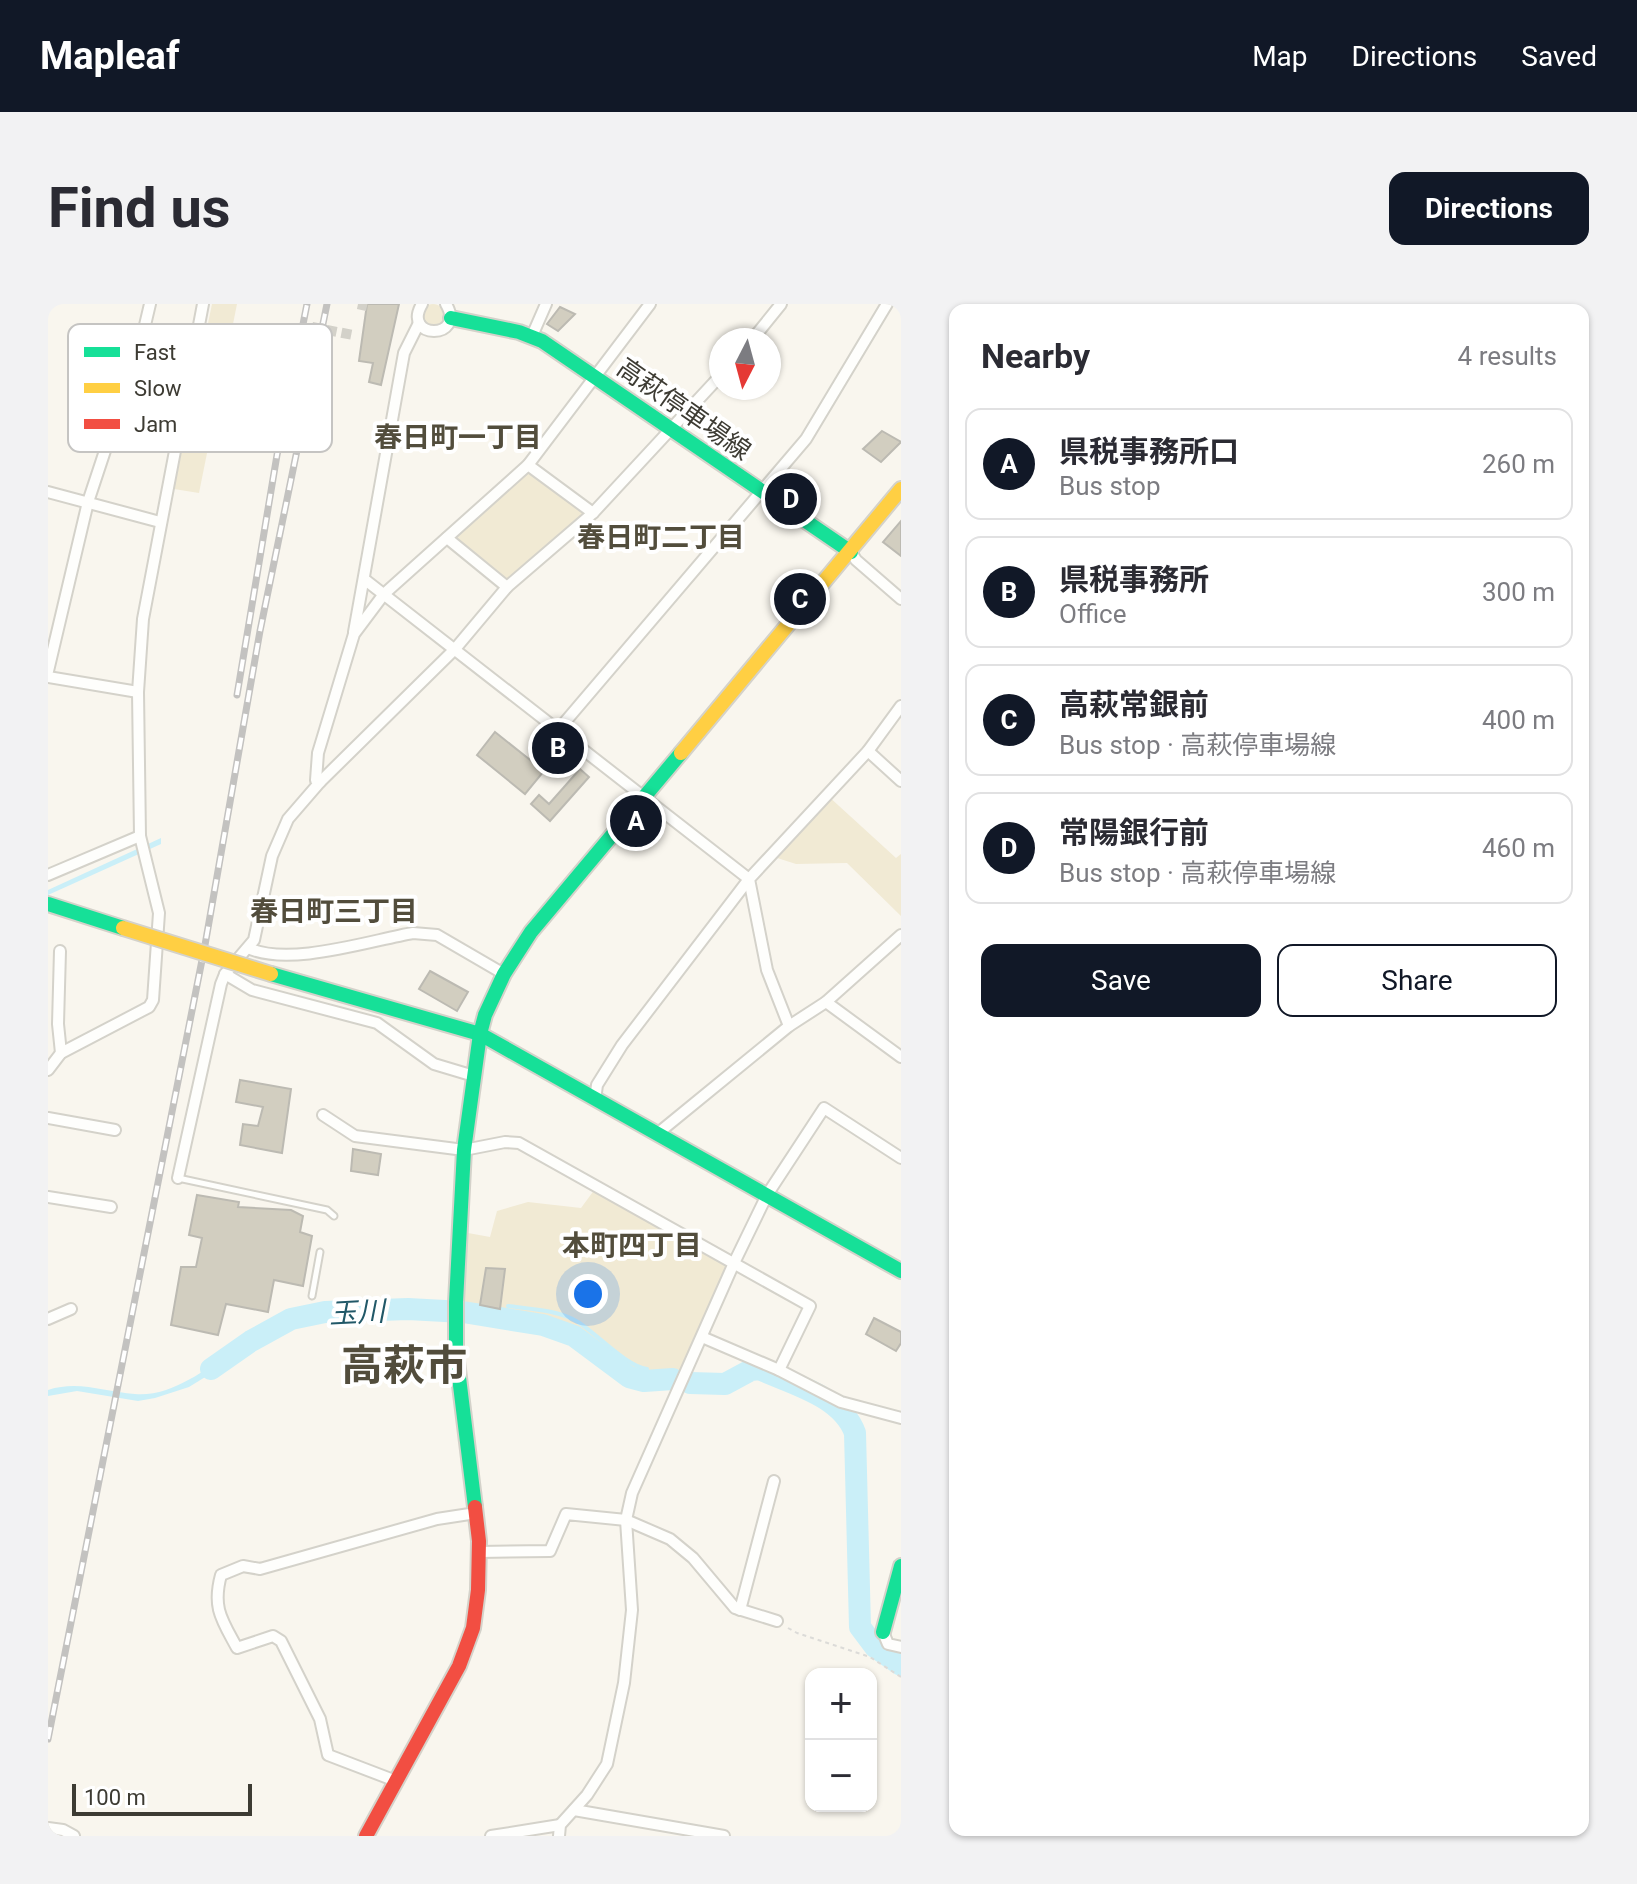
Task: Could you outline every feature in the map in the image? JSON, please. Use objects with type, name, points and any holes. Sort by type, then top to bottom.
[{"type":"street","points":[[145,324],[150,304]]},
{"type":"street","points":[[199,324],[203,304]]},
{"type":"street","points":[[320,782],[316,780],[318,753],[354,634],[404,353],[419,323],[418,313],[422,304]]},
{"type":"street","points":[[532,336],[546,304]]},
{"type":"street","points":[[354,634],[384,594],[528,465],[650,304]]},
{"type":"street","points":[[762,328],[781,304]]},
{"type":"street","points":[[559,729],[818,421],[887,304]]},
{"type":"street","points":[[419,323],[428,330],[439,331],[445,328],[448,311]]},
{"type":"street","name":"高萩停車場線","points":[[448,311],[532,336],[851,552]]},
{"type":"street","points":[[178,1178],[221,984],[225,974],[254,940],[278,838],[288,819],[320,782],[455,649],[507,587],[593,513],[709,388]]},
{"type":"street","points":[[105,452],[88,502],[48,674],[138,692]]},
{"type":"street","points":[[48,1070],[61,1053],[149,1007],[153,1000],[159,913],[140,836],[138,692],[143,619],[174,452]]},
{"type":"street","points":[[528,465],[593,513]]},
{"type":"street","points":[[366,1836],[469,1643],[478,1590],[479,1552],[456,1353],[456,1302],[464,1150],[480,1034],[492,996],[531,932],[901,489]]},
{"type":"street","points":[[48,492],[160,522]]},
{"type":"street","points":[[447,538],[507,587]]},
{"type":"street","points":[[851,552],[856,560],[901,599]]},
{"type":"street","points":[[364,579],[749,879],[767,970],[789,1026]]},
{"type":"street","points":[[595,1100],[597,1085],[622,1045],[749,879],[868,751],[901,706]]},
{"type":"street","points":[[868,751],[901,781]]},
{"type":"street","points":[[48,875],[140,836]]},
{"type":"street","points":[[48,904],[271,974],[480,1034],[901,1271]]},
{"type":"street","points":[[248,948],[261,954],[295,955],[413,933],[428,933],[437,935],[504,974]]},
{"type":"street","points":[[657,1134],[789,1026],[826,1002],[901,935]]},
{"type":"street","points":[[60,951],[53,1024],[61,1053]]},
{"type":"street","points":[[225,974],[252,990],[377,1023],[434,1064],[474,1076]]},
{"type":"street","points":[[826,1002],[901,1057]]},
{"type":"street","points":[[491,1836],[560,1830],[607,1764],[624,1683],[632,1610],[626,1520],[632,1493],[767,1195],[824,1108],[901,1158]]},
{"type":"street","points":[[323,1115],[355,1136],[464,1150],[505,1142],[519,1143],[734,1263],[810,1306],[779,1370]]},
{"type":"street","points":[[48,1118],[115,1130]]},
{"type":"street","points":[[48,1197],[111,1207]]},
{"type":"street","points":[[48,1319],[71,1309]]},
{"type":"street","points":[[702,1337],[779,1370],[841,1402],[901,1418]]},
{"type":"street","points":[[740,1610],[774,1481]]},
{"type":"street","points":[[396,1781],[328,1755],[320,1719],[281,1641],[273,1636],[237,1648],[222,1619],[216,1595],[218,1585],[221,1575],[243,1566],[260,1569],[437,1519],[476,1513]]},
{"type":"street","points":[[479,1552],[550,1551],[566,1514],[626,1520],[670,1539],[693,1558],[735,1608],[777,1621]]},
{"type":"street","points":[[901,1566],[883,1632],[888,1644],[901,1647]]},
{"type":"street","points":[[574,1810],[724,1836]]},
{"type":"street","points":[[48,1828],[63,1830],[74,1836]]},
{"type":"lane","points":[[178,1178],[327,1210],[334,1216]]},
{"type":"lane","points":[[312,1296],[320,1252]]},
{"type":"path","points":[[777,1621],[797,1633],[870,1657],[901,1677]]},
{"type":"shaded area","points":[[212,304],[237,304],[233,324],[208,324]]},
{"type":"shaded area","points":[[433,304],[441,307],[444,315],[441,323],[433,326],[425,323],[422,315],[425,307]]},
{"type":"shaded area","points":[[182,452],[207,452],[199,493],[174,489]]},
{"type":"shaded area","points":[[528,465],[593,513],[507,587],[447,538]]},
{"type":"shaded area","points":[[827,795],[896,858],[901,854],[901,916],[847,863],[796,864],[771,856]]},
{"type":"shaded area","points":[[595,1189],[732,1265],[686,1371],[662,1380],[637,1380],[564,1332],[463,1312],[468,1233],[490,1237],[497,1211],[528,1202],[581,1208]]},
{"type":"water","points":[[161,838],[161,844],[48,895],[48,890]]},
{"type":"water","points":[[232,1352],[236,1358],[189,1387],[155,1398],[138,1401],[77,1391],[48,1396],[48,1390],[70,1386],[135,1394],[161,1391],[186,1381]]},
{"type":"building","points":[[367,304],[399,304],[381,385],[369,382],[373,363],[359,361]]},
{"type":"building","points":[[560,307],[575,314],[558,331],[547,324]]},
{"type":"building","points":[[882,431],[901,442],[881,462],[863,449]]},
{"type":"building","points":[[901,521],[901,556],[883,542]]},
{"type":"building","points":[[495,732],[544,771],[525,794],[477,755]]},
{"type":"building","points":[[580,769],[589,777],[550,821],[531,804],[539,795],[549,804]]},
{"type":"building","points":[[430,971],[468,992],[457,1011],[419,989]]},
{"type":"building","points":[[240,1080],[291,1089],[282,1153],[240,1145],[243,1124],[258,1126],[263,1107],[236,1102]]},
{"type":"building","points":[[353,1149],[381,1154],[378,1175],[351,1171]]},
{"type":"building","points":[[197,1195],[239,1202],[238,1207],[291,1210],[303,1216],[300,1232],[312,1236],[303,1286],[274,1280],[268,1312],[226,1304],[218,1335],[171,1325],[181,1267],[196,1267],[202,1238],[189,1235]]},
{"type":"building","points":[[486,1268],[505,1269],[500,1309],[480,1305]]},
{"type":"building","points":[[874,1318],[901,1332],[901,1343],[896,1351],[866,1334]]},
{"type":"waterway","points":[[508,1306],[570,1318],[630,1362],[647,1369]]},
{"type":"waterway","name":"玉川","points":[[211,1369],[251,1341],[291,1319],[325,1312],[408,1309],[463,1312],[543,1325],[574,1336],[629,1377],[644,1381],[673,1379]]},
{"type":"waterway","name":"玉川","points":[[690,1383],[725,1384],[759,1369],[828,1400],[848,1420],[855,1433],[860,1627],[875,1647],[901,1665]]},
{"type":"tunnel","points":[[358,304],[367,306]]},
{"type":"tunnel","points":[[332,331],[353,335]]},
{"type":"railway","points":[[303,324],[307,304]]},
{"type":"railway","points":[[323,324],[327,304]]},
{"type":"railway","points":[[237,695],[278,452]]},
{"type":"railway","points":[[48,1739],[205,945],[260,631],[297,452]]},
{"type":"traffic: fast","points":[[451,318],[519,332],[542,341],[851,552]]},
{"type":"traffic: fast","points":[[475,1507],[456,1353],[456,1302],[464,1150],[485,1015],[504,974],[531,932],[681,753]]},
{"type":"traffic: fast","points":[[48,904],[123,928]]},
{"type":"traffic: fast","points":[[271,974],[480,1034],[901,1271]]},
{"type":"traffic: fast","points":[[883,1632],[901,1566]]},
{"type":"traffic: slow","points":[[681,753],[901,489]]},
{"type":"traffic: slow","points":[[123,928],[271,974]]},
{"type":"traffic: jam","points":[[366,1836],[459,1666],[473,1628],[479,1541],[475,1507]]},
{"type":"place","name":"常陽銀行前","points":[[791,499]]},
{"type":"place","name":"高萩常銀前","points":[[800,599]]},
{"type":"place","name":"県税事務所","points":[[558,748]]},
{"type":"place","name":"県税事務所口","points":[[636,821]]},
{"type":"district","name":"春日町一丁目","points":[[458,437]]},
{"type":"district","name":"春日町二丁目","points":[[661,537]]},
{"type":"district","name":"春日町三丁目","points":[[334,911]]},
{"type":"district","name":"本町四丁目","points":[[632,1245]]},
{"type":"district","name":"高萩市","points":[[404,1365]]}]
